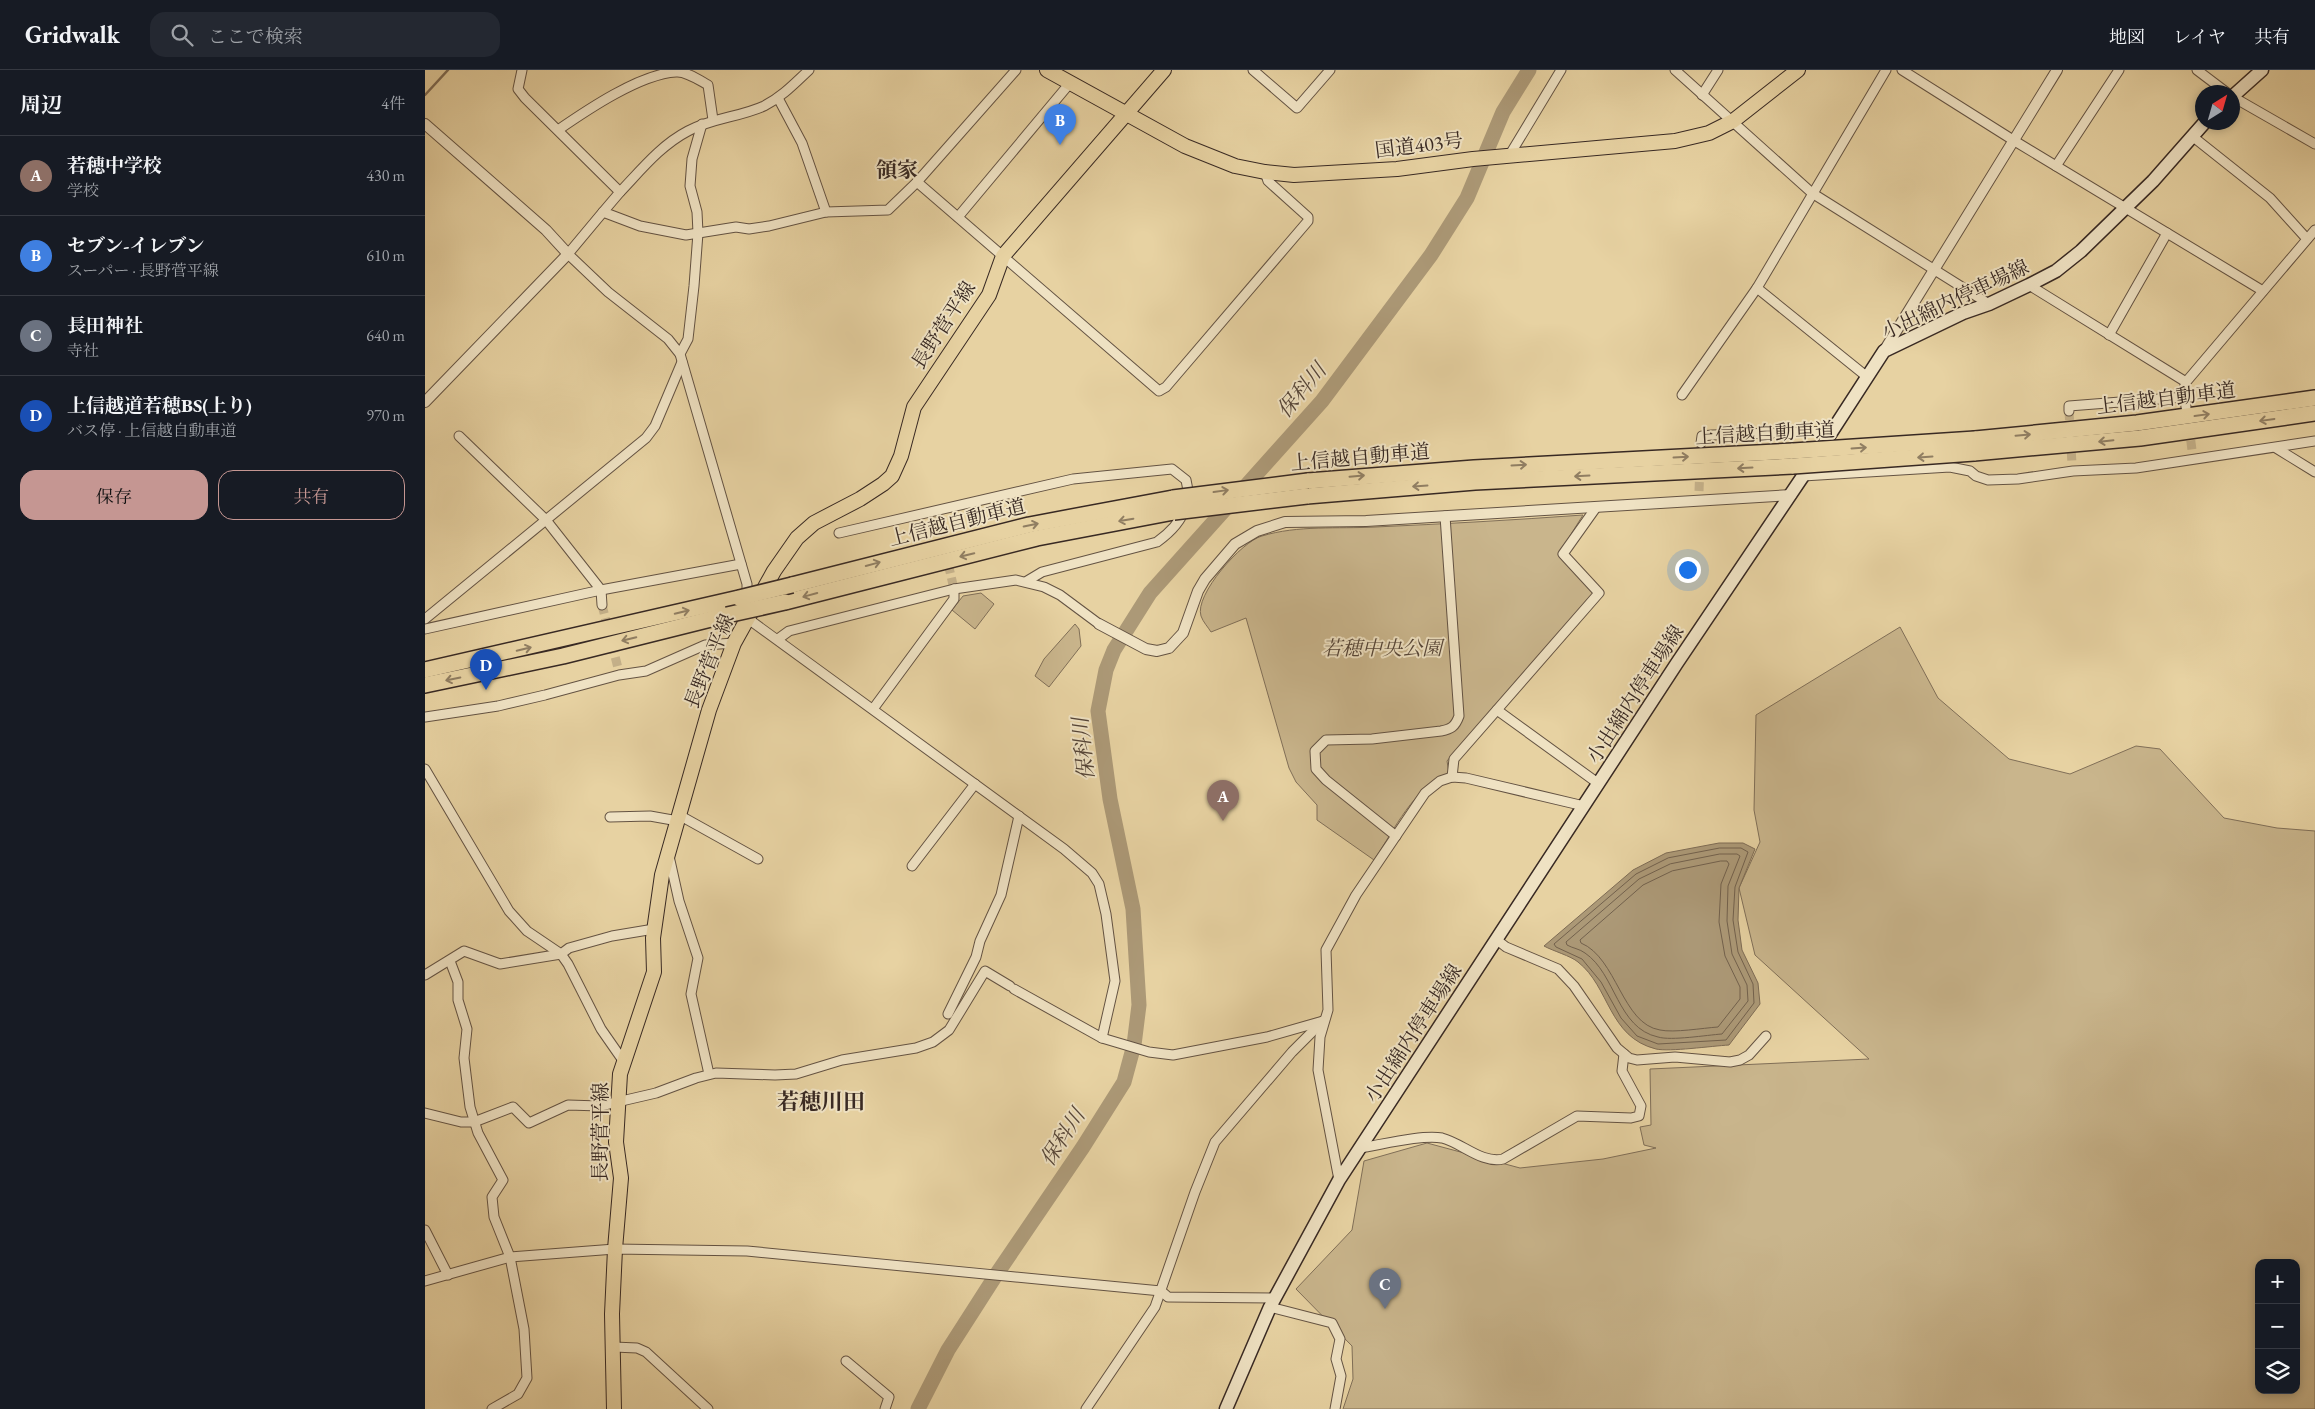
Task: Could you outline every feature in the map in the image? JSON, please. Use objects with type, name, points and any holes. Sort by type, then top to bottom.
[{"type":"highway","name":"上信越自動車道","points":[[425,670],[739,598],[982,536],[1080,514],[1174,505],[1494,467],[1796,464],[1974,446],[2315,398]]},
{"type":"highway","name":"上信越自動車道","points":[[1974,446],[2140,438],[2315,413]]},
{"type":"highway","name":"上信越自動車道","points":[[425,684],[563,656],[1174,505]]},
{"type":"main road","name":"国道403号","points":[[1047,70],[1185,146],[1235,166],[1294,175],[1340,174],[1397,169],[1473,159],[1675,141],[1709,133],[1733,121],[1798,70]]},
{"type":"main road","name":"長野菅平線","points":[[614,1409],[612,1314],[621,1178],[616,1142],[620,1074],[654,972],[654,929],[662,875],[709,710],[734,643],[789,548],[804,530],[860,499],[892,476],[901,456],[914,407],[989,295],[1003,256],[1163,70]]},
{"type":"main road","points":[[2240,90],[2262,70]]},
{"type":"main road","name":"小出綿内停車場線","points":[[1226,1409],[1273,1303],[1339,1180],[1677,663],[1791,495],[1796,464],[1832,431],[1884,351],[1963,313],[1989,304],[2056,271],[2081,251],[2153,181],[2198,130]]},
{"type":"street","points":[[522,70],[518,88],[620,192]]},
{"type":"street","points":[[425,402],[568,254],[620,192],[656,154],[686,132],[702,124],[763,106],[778,98],[809,70]]},
{"type":"street","points":[[603,212],[640,226],[686,234],[769,226],[826,212],[888,210],[917,182],[1016,70]]},
{"type":"street","points":[[1253,70],[1297,108],[1330,70]]},
{"type":"street","points":[[1508,156],[1561,70]]},
{"type":"street","points":[[1675,70],[1812,193],[1989,304]]},
{"type":"street","points":[[1703,95],[1718,70]]},
{"type":"street","points":[[1682,395],[1757,288],[1886,70]]},
{"type":"street","points":[[1902,70],[2013,140],[2263,291]]},
{"type":"street","points":[[1884,351],[2057,70]]},
{"type":"street","points":[[2056,166],[2119,70]]},
{"type":"street","points":[[2197,70],[2217,85]]},
{"type":"street","points":[[558,130],[588,109],[649,78],[677,71],[708,85],[713,120]]},
{"type":"street","points":[[958,217],[1069,83]]},
{"type":"street","points":[[778,98],[802,143],[826,212]]},
{"type":"street","points":[[2240,101],[2315,144]]},
{"type":"street","points":[[425,124],[546,230],[608,292],[668,339],[681,358],[747,584],[747,618],[1019,816],[1085,867],[1099,884],[1111,939],[1115,981],[1101,1038]]},
{"type":"street","points":[[425,619],[646,438],[655,426],[688,339],[698,233],[697,212],[690,186],[692,159],[702,124]]},
{"type":"street","points":[[2192,136],[2270,198],[2307,239]]},
{"type":"street","points":[[917,182],[1159,391],[1165,388],[1308,221],[1308,217],[1268,181],[1265,172]]},
{"type":"street","points":[[2069,411],[2069,406],[2185,402],[2186,382],[2315,230]]},
{"type":"street","points":[[2109,335],[2167,233]]},
{"type":"street","points":[[2029,285],[2186,382]]},
{"type":"street","points":[[1757,288],[1866,376]]},
{"type":"street","points":[[1701,443],[1701,437],[1712,435],[1832,431]]},
{"type":"street","points":[[459,436],[546,520],[601,590],[602,605]]},
{"type":"street","points":[[1796,464],[1950,467],[1970,471],[1976,476],[1988,480],[2018,479],[2073,468],[2136,468],[2193,455],[2276,448],[2315,441]]},
{"type":"street","points":[[2276,448],[2315,472]]},
{"type":"street","points":[[839,533],[1073,479],[1172,469],[1180,473],[1186,480],[1189,490],[1182,518],[1166,536],[1157,542],[1042,572],[1027,581]]},
{"type":"street","points":[[778,639],[789,632],[954,589],[1016,580],[1027,581],[1060,595],[1099,624],[1146,649],[1157,651],[1169,648],[1177,642],[1183,633],[1198,591],[1205,579],[1235,544],[1257,532],[1285,522],[1365,521],[1595,508],[1699,495],[1791,495]]},
{"type":"street","points":[[1452,778],[1453,759],[1599,593],[1563,554],[1595,508]]},
{"type":"street","points":[[1397,836],[1326,780],[1316,769],[1315,751],[1326,740],[1373,739],[1441,731],[1452,729],[1456,723],[1459,716],[1445,516]]},
{"type":"street","points":[[425,629],[601,590],[741,564]]},
{"type":"street","points":[[873,709],[954,599],[954,589]]},
{"type":"street","points":[[425,717],[498,706],[619,672],[646,671],[705,646],[734,643]]},
{"type":"street","points":[[1497,710],[1599,784]]},
{"type":"street","points":[[425,769],[509,911],[527,931],[561,954],[577,980],[601,1029],[624,1062]]},
{"type":"street","points":[[1339,1180],[1317,1070],[1317,1057],[1323,1021],[1328,1010],[1325,950],[1356,895],[1425,793],[1440,782],[1452,778],[1484,781],[1584,806]]},
{"type":"street","points":[[912,866],[975,784]]},
{"type":"street","points":[[611,817],[649,816],[678,818],[758,859]]},
{"type":"street","points":[[948,1014],[976,958],[980,941],[1001,896],[1019,816]]},
{"type":"street","points":[[668,853],[679,901],[698,958],[691,994],[709,1074]]},
{"type":"street","points":[[426,972],[450,961],[465,951],[500,964],[561,954],[569,948],[612,936],[654,929]]},
{"type":"street","points":[[1497,940],[1506,947],[1549,964],[1564,974],[1617,1048],[1637,1060],[1675,1057],[1730,1062],[1740,1060],[1749,1055],[1766,1036]]},
{"type":"street","points":[[450,961],[458,982],[458,1000],[467,1029],[464,1058],[470,1107],[474,1122],[503,1180],[492,1197],[494,1217],[510,1257],[524,1329],[527,1378],[518,1394],[492,1409]]},
{"type":"street","points":[[425,1113],[461,1122],[474,1122],[513,1107],[529,1123],[568,1105],[599,1106],[656,1093],[709,1074],[734,1072],[775,1075],[796,1074],[842,1060],[916,1048],[933,1042],[949,1030],[985,971],[1101,1038],[1117,1041],[1149,1052],[1173,1055],[1202,1050],[1267,1036],[1323,1021]]},
{"type":"street","points":[[1086,1409],[1155,1307],[1195,1192],[1215,1142],[1292,1052],[1323,1021]]},
{"type":"street","points":[[1360,1148],[1429,1137],[1442,1138],[1494,1161],[1503,1159],[1577,1116],[1631,1118],[1639,1116],[1641,1106],[1622,1071],[1625,1054]]},
{"type":"street","points":[[425,1230],[448,1274]]},
{"type":"street","points":[[425,1281],[510,1257],[615,1248],[747,1251],[1161,1291],[1168,1297],[1273,1303],[1332,1323],[1340,1339],[1336,1359],[1341,1376],[1335,1409]]},
{"type":"street","points":[[614,1347],[637,1348],[646,1352],[708,1409]]},
{"type":"street","points":[[846,1361],[889,1396],[885,1409]]},
{"type":"green space","name":"若穂中央公園","points":[[1583,515],[1558,555],[1593,593],[1447,761],[1449,773],[1436,780],[1415,799],[1397,823],[1374,860],[1317,820],[1317,805],[1296,782],[1289,768],[1246,618],[1211,632],[1201,616],[1201,607],[1205,595],[1221,570],[1253,540],[1262,536],[1290,530],[1427,525]]},
{"type":"green space","points":[[981,593],[994,604],[975,629],[952,610],[963,596]]},
{"type":"green space","points":[[1075,624],[1079,629],[1081,646],[1049,687],[1035,676],[1044,659]]},
{"type":"green space","points":[[1900,627],[1938,698],[2009,759],[2070,774],[2136,746],[2160,749],[2224,818],[2277,828],[2315,831],[2315,1409],[1343,1409],[1353,1379],[1352,1346],[1296,1289],[1352,1230],[1364,1161],[1427,1143],[1520,1168],[1603,1159],[1656,1148],[1644,1145],[1640,1127],[1651,1125],[1650,1069],[1869,1059],[1755,955],[1739,888],[1760,842],[1754,810],[1756,715]]},
{"type":"water","points":[[1719,843],[1743,843],[1755,849],[1739,888],[1738,920],[1742,950],[1758,983],[1760,1004],[1729,1045],[1656,1049],[1640,1043],[1628,1034],[1619,1023],[1589,972],[1578,962],[1544,946],[1633,870],[1666,853]]},
{"type":"waterway","points":[[425,95],[448,70]]},
{"type":"waterway","name":"保科川","points":[[918,1409],[948,1350],[1124,1082],[1134,1045],[1139,1005],[1133,909],[1110,799],[1098,711],[1106,670],[1114,650],[1150,593],[1322,401],[1431,255],[1467,198],[1503,112],[1529,70]]},
{"type":"tunnel","points":[[2069,411],[2072,464]]},
{"type":"tunnel","points":[[2189,427],[2192,450]]},
{"type":"tunnel","points":[[1699,491],[1701,443]]},
{"type":"tunnel","points":[[936,512],[954,589]]},
{"type":"tunnel","points":[[602,605],[618,668]]},
{"type":"place","name":"セブン-イレブン","points":[[1060,145]]},
{"type":"place","name":"上信越道若穂BS(上り)","points":[[486,690]]},
{"type":"place","name":"若穂中学校","points":[[1223,821]]},
{"type":"place","name":"長田神社","points":[[1385,1309]]},
{"type":"district","name":"領家","points":[[897,169]]},
{"type":"district","name":"若穂川田","points":[[821,1101]]}]
